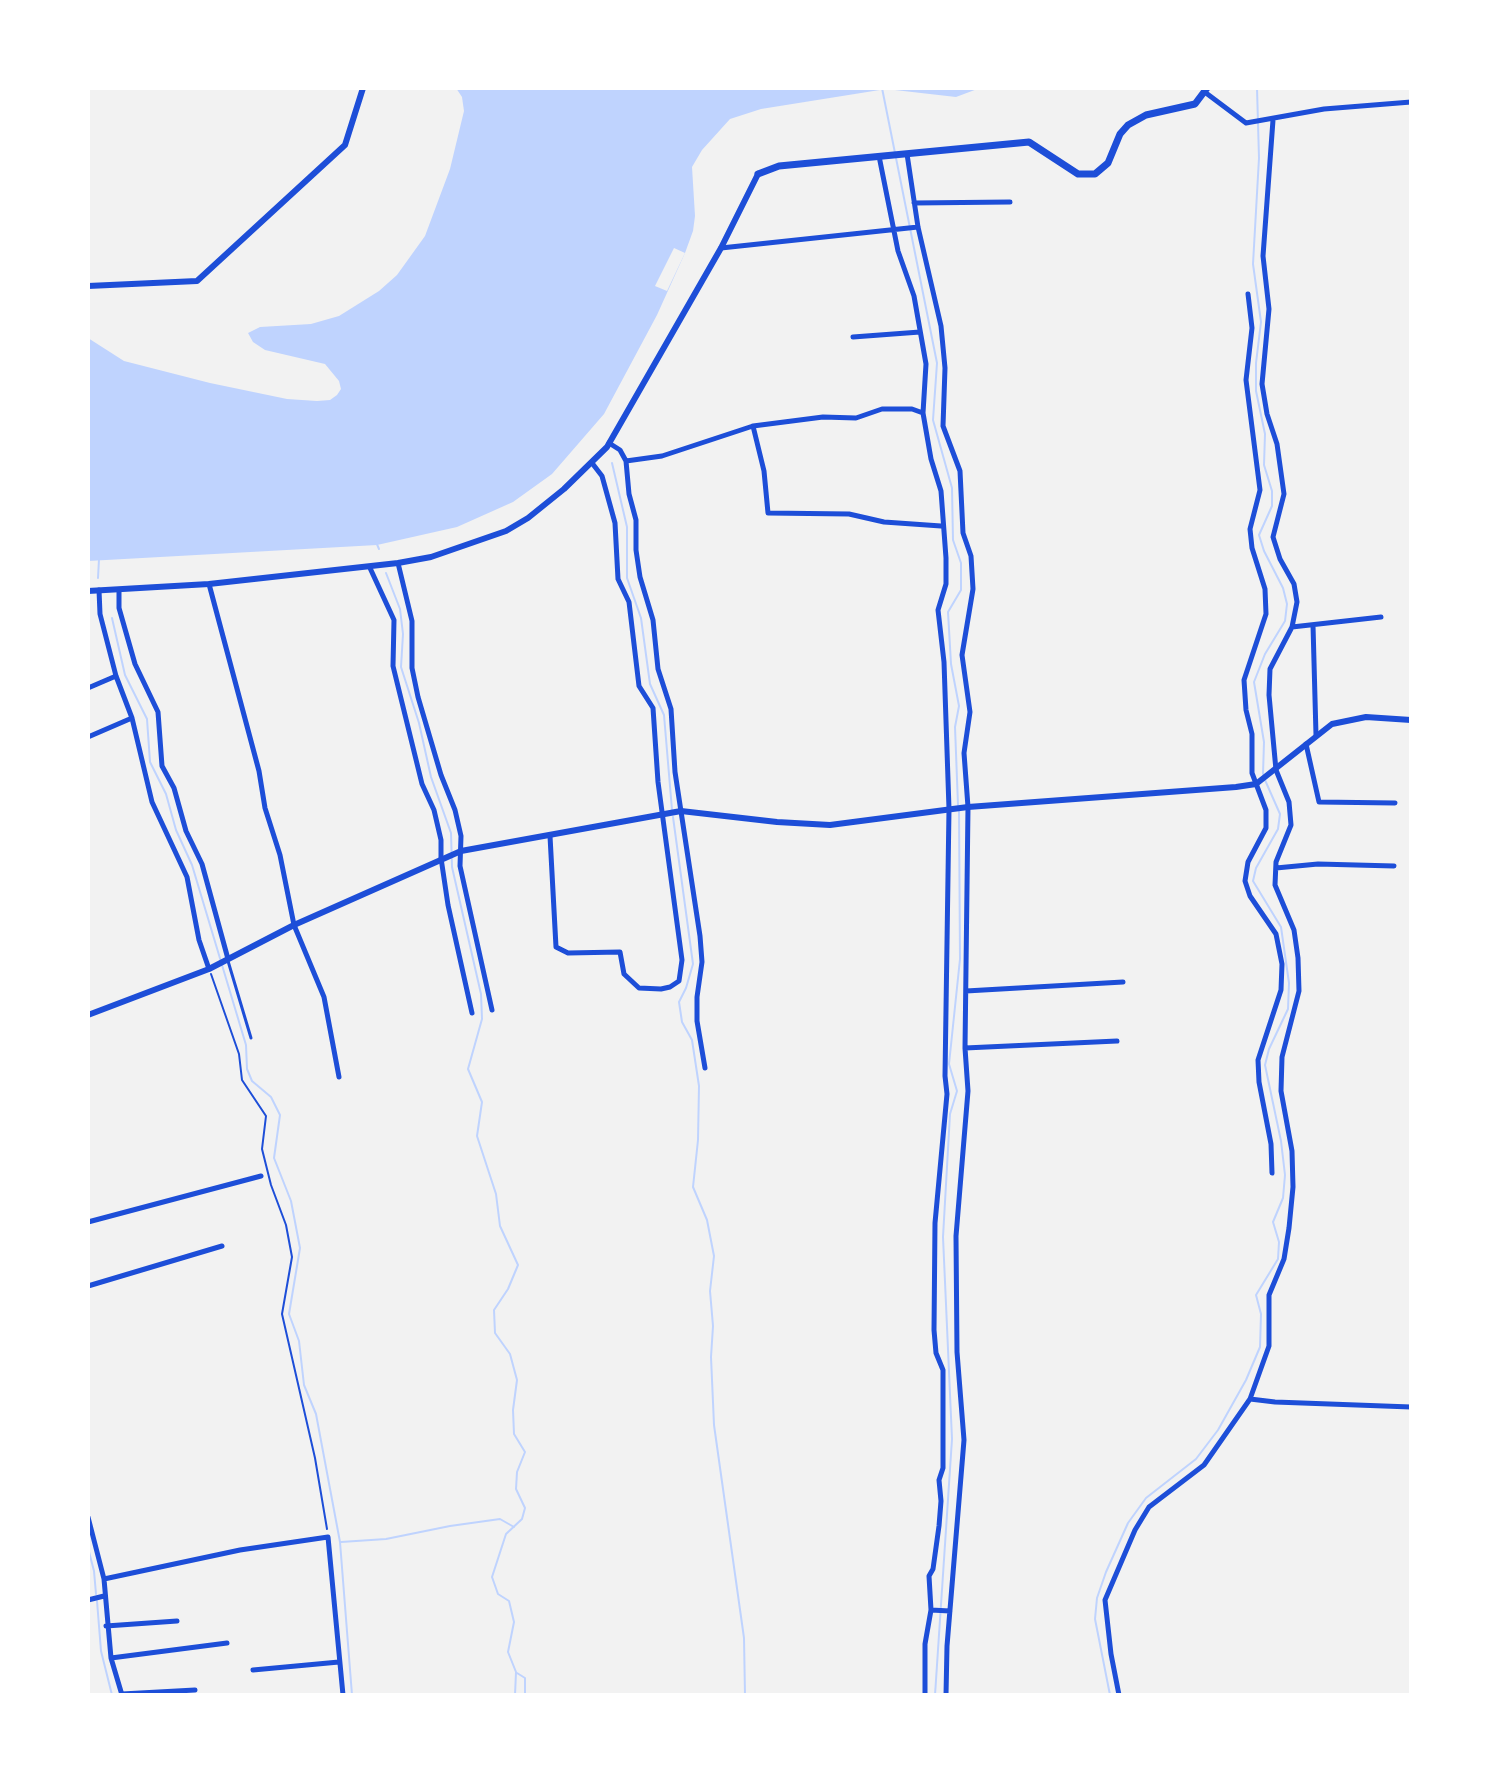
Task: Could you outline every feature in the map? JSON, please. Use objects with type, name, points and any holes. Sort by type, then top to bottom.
[{"type":"main road","points":[[758,174],[779,166],[1029,142],[1078,174],[1095,174],[1108,163],[1120,134],[1136,119],[1195,104],[1206,91]]},
{"type":"street","points":[[88,286],[197,281],[345,145],[363,88]]},
{"type":"street","points":[[1206,91],[1246,123],[1324,109],[1411,102]]},
{"type":"street","points":[[1119,1695],[1105,1600],[1135,1530],[1149,1507],[1204,1465],[1250,1399],[1269,1346],[1269,1295],[1284,1259],[1293,1187],[1292,1151],[1281,1091],[1282,1057],[1299,991],[1298,958],[1294,930],[1275,885],[1276,868],[1291,825],[1289,802],[1274,771],[1269,695],[1270,669],[1292,627],[1297,602],[1294,584],[1280,559],[1273,537],[1284,494],[1277,444],[1267,414],[1262,384],[1269,309],[1263,256],[1273,120]]},
{"type":"street","points":[[904,154],[916,227],[941,326],[945,368],[943,426],[960,471],[963,533],[971,556],[973,589],[962,655],[970,712],[964,753],[965,1048],[968,1091],[956,1236],[957,1352],[964,1440],[947,1611],[946,1695]]},
{"type":"street","points":[[879,156],[898,251],[914,296],[926,364],[923,413],[931,459],[941,491],[946,558],[946,584],[938,610],[952,809],[947,1094],[935,1223],[934,1330],[936,1353],[943,1370],[943,1468],[939,1480],[939,1526],[933,1569],[929,1576],[933,1610],[925,1644],[925,1695]]},
{"type":"street","points":[[88,591],[209,584],[370,568],[431,557],[506,531],[528,518],[592,463],[609,443],[721,248],[758,174]]},
{"type":"street","points":[[914,203],[1010,202]]},
{"type":"street","points":[[721,248],[916,227]]},
{"type":"street","points":[[1248,294],[1252,328],[1246,380],[1260,490],[1250,529],[1252,548],[1265,589],[1266,614],[1244,680],[1246,710],[1252,734],[1252,773],[1258,782],[1266,810],[1266,828],[1248,862],[1245,881],[1250,896],[1276,934],[1282,964],[1281,990],[1258,1060],[1271,1144],[1272,1173]]},
{"type":"street","points":[[853,337],[920,332]]},
{"type":"street","points":[[626,461],[662,456],[753,426],[823,417],[856,418],[882,409],[912,409],[923,413]]},
{"type":"street","points":[[753,426],[764,471],[768,513],[849,514],[884,522],[942,526]]},
{"type":"street","points":[[609,443],[620,450],[626,461],[629,494],[636,520],[640,577],[653,620],[658,669],[671,709],[679,811],[700,936],[702,962],[697,1021],[705,1068]]},
{"type":"street","points":[[550,836],[556,947],[568,953],[620,952],[624,974],[639,988],[661,989],[679,981],[682,960],[666,814],[658,782],[653,708],[639,686],[629,602],[618,579],[615,523],[602,476],[592,463]]},
{"type":"street","points":[[398,563],[412,621],[412,668],[418,697],[441,775],[455,810],[460,866],[492,1010]]},
{"type":"street","points":[[370,568],[394,620],[393,666],[422,784],[434,810],[441,840],[472,1013]]},
{"type":"street","points":[[209,584],[259,771],[265,808],[280,855],[294,925],[324,997],[339,1077]]},
{"type":"street","points":[[99,590],[100,614],[116,676],[132,718],[152,802],[187,877],[199,940],[212,968]]},
{"type":"street","points":[[119,590],[119,608],[135,664],[158,712],[162,766],[174,788],[186,831],[202,864],[226,961]]},
{"type":"street","points":[[1292,627],[1381,617]]},
{"type":"street","points":[[1313,625],[1316,735]]},
{"type":"street","points":[[88,688],[116,676]]},
{"type":"street","points":[[88,1015],[212,968],[294,925],[458,852],[679,811],[830,825],[952,809],[1258,782],[1332,724],[1366,717],[1411,720]]},
{"type":"street","points":[[88,737],[132,718]]},
{"type":"street","points":[[1306,744],[1319,802],[1395,803]]},
{"type":"street","points":[[1276,868],[1318,864],[1394,866]]},
{"type":"street","points":[[966,991],[1123,982]]},
{"type":"street","points":[[965,1048],[1117,1041]]},
{"type":"street","points":[[88,1222],[261,1176]]},
{"type":"street","points":[[88,1286],[222,1246]]},
{"type":"street","points":[[1250,1399],[1411,1407]]},
{"type":"street","points":[[88,1517],[104,1579],[102,1597],[111,1658],[122,1694],[195,1690]]},
{"type":"street","points":[[104,1579],[240,1550],[328,1537],[343,1695]]},
{"type":"street","points":[[89,1599],[102,1597]]},
{"type":"street","points":[[933,1610],[947,1611]]},
{"type":"street","points":[[106,1626],[177,1621]]},
{"type":"street","points":[[111,1658],[227,1643]]},
{"type":"street","points":[[253,1670],[339,1662]]},
{"type":"lane","points":[[226,961],[251,1038]]},
{"type":"path","points":[[212,968],[239,1054],[242,1080],[266,1116],[262,1149],[286,1225],[292,1257],[282,1314],[315,1458],[328,1537]]},
{"type":"water","points":[[456,88],[980,88],[956,97],[886,89],[761,109],[730,119],[702,150],[692,167],[693,231],[657,315],[604,414],[552,474],[513,502],[457,527],[377,545],[88,561],[88,338],[124,361],[287,399],[330,400],[341,389],[339,381],[325,364],[265,350],[253,342],[248,333],[260,327],[311,324],[339,316],[379,291],[397,275],[425,236],[450,169],[464,111],[462,97]]},
{"type":"pier","points":[[674,248],[685,253],[667,291],[655,286]]},
{"type":"waterway","points":[[882,88],[937,363],[933,420],[952,488],[953,540],[961,563],[961,590],[948,612],[951,664],[959,706],[955,727],[958,805]]},
{"type":"waterway","points":[[1257,88],[1259,158],[1253,264],[1261,322],[1256,391],[1265,434],[1264,465],[1272,491],[1272,506],[1259,535],[1287,604],[1285,621],[1265,654],[1254,682],[1264,742],[1263,774]]},
{"type":"waterway","points":[[612,463],[627,527],[627,578],[641,618],[650,684],[664,715],[672,810]]},
{"type":"waterway","points":[[376,542],[379,549]]},
{"type":"waterway","points":[[98,578],[99,559]]},
{"type":"waterway","points":[[386,573],[400,609],[403,634],[401,667],[419,723],[431,777],[451,833],[452,867],[481,994],[482,1019],[468,1069],[482,1102],[477,1136],[496,1194],[500,1226],[518,1265],[508,1289],[494,1310],[495,1333],[510,1354],[517,1380],[514,1434],[525,1452],[517,1472],[516,1489],[525,1508],[522,1519],[506,1534],[492,1577],[498,1594],[509,1601],[514,1622],[508,1652],[516,1672],[515,1695]]},
{"type":"waterway","points":[[112,618],[125,675],[147,719],[150,762],[166,794],[176,830],[192,865],[246,1045],[247,1069],[252,1081],[271,1097],[280,1115],[274,1158],[291,1201],[300,1248],[289,1314],[299,1341],[304,1385],[316,1414],[340,1542],[352,1695]]},
{"type":"waterway","points":[[1110,1695],[1095,1619],[1097,1598],[1106,1572],[1128,1523],[1146,1498],[1196,1459],[1218,1430],[1246,1380],[1260,1347],[1261,1314],[1256,1295],[1278,1259],[1279,1242],[1273,1222],[1283,1198],[1285,1175],[1265,1065],[1288,1009],[1289,983],[1281,927],[1253,881],[1256,868],[1278,829],[1280,814],[1265,780]]},
{"type":"waterway","points":[[935,1695],[952,1439],[943,1237],[950,1114],[957,1091],[949,1064],[960,959],[959,811]]},
{"type":"waterway","points":[[673,817],[693,964],[679,1002],[682,1022],[692,1040],[699,1086],[693,1187],[707,1220],[714,1256],[710,1291],[714,1425],[744,1638],[745,1695]]},
{"type":"waterway","points":[[341,1542],[386,1539],[500,1519],[514,1527]]},
{"type":"waterway","points":[[88,1548],[96,1594]]},
{"type":"waterway","points":[[97,1601],[101,1651],[112,1695]]},
{"type":"waterway","points":[[517,1673],[525,1678],[525,1695]]}]
